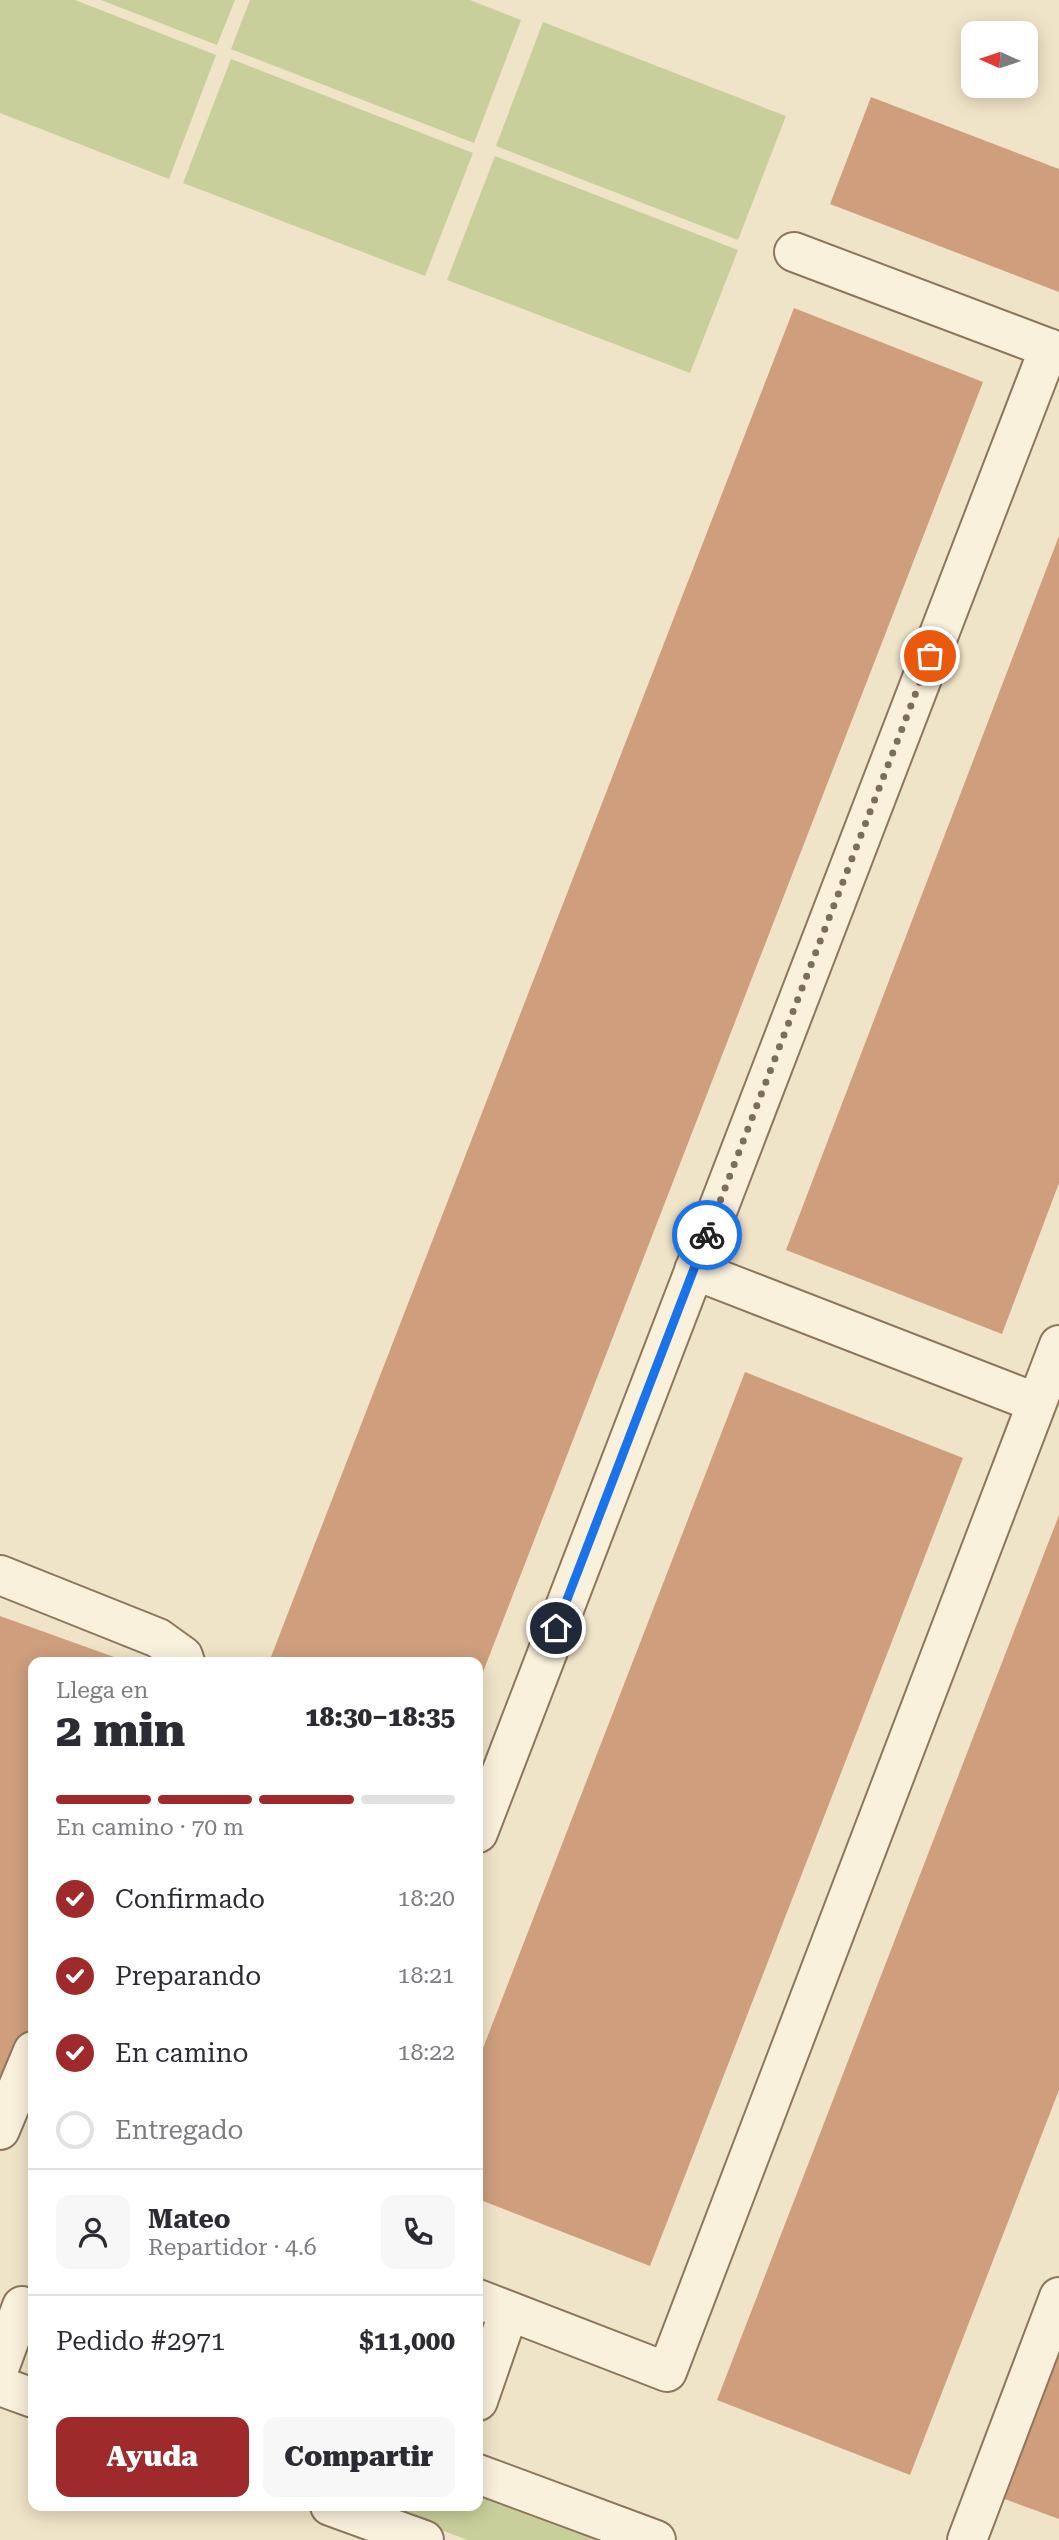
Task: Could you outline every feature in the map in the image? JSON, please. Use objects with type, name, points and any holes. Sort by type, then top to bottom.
[{"type":"street","points":[[483,1820],[694,1270],[1054,350],[794,252]]},
{"type":"street","points":[[694,1270],[1037,1403]]},
{"type":"street","points":[[483,2369],[493,2305],[667,2372],[1059,1345]]},
{"type":"street","points":[[0,1576],[158,1638],[183,1657]]},
{"type":"street","points":[[0,2130],[28,2063]]},
{"type":"street","points":[[967,2540],[1059,2297]]},
{"type":"street","points":[[0,2366],[18,2305]]},
{"type":"street","points":[[0,2386],[28,2396]]},
{"type":"street","points":[[483,2476],[656,2540]]},
{"type":"street","points":[[344,2511],[424,2540]]},
{"type":"green space","points":[[0,0],[75,0],[216,55],[169,179],[0,113]]},
{"type":"green space","points":[[101,0],[235,0],[217,45]]},
{"type":"green space","points":[[250,0],[470,0],[521,20],[474,143],[231,49]]},
{"type":"green space","points":[[543,22],[786,116],[738,240],[496,146]]},
{"type":"green space","points":[[231,59],[473,153],[425,276],[183,183]]},
{"type":"green space","points":[[495,156],[738,250],[690,373],[447,280]]},
{"type":"green space","points":[[483,2497],[600,2540],[468,2540],[390,2511],[483,2511]]},
{"type":"building","points":[[871,97],[1059,169],[1059,292],[830,204]]},
{"type":"building","points":[[794,308],[983,382],[483,1672],[483,1657],[271,1657]]},
{"type":"building","points":[[1059,536],[1059,1183],[1002,1334],[786,1250]]},
{"type":"building","points":[[745,1372],[963,1458],[650,2266],[483,2201],[483,2048]]},
{"type":"building","points":[[1059,1515],[1059,2090],[910,2475],[717,2400]]},
{"type":"building","points":[[0,1616],[114,1657],[28,1657],[28,2045],[8,2102],[0,2099]]},
{"type":"building","points":[[1059,2343],[1059,2519],[1002,2498]]},
{"type":"way so far","points":[[707,1235],[930,656]]},
{"type":"route","points":[[556,1628],[707,1235]]}]
